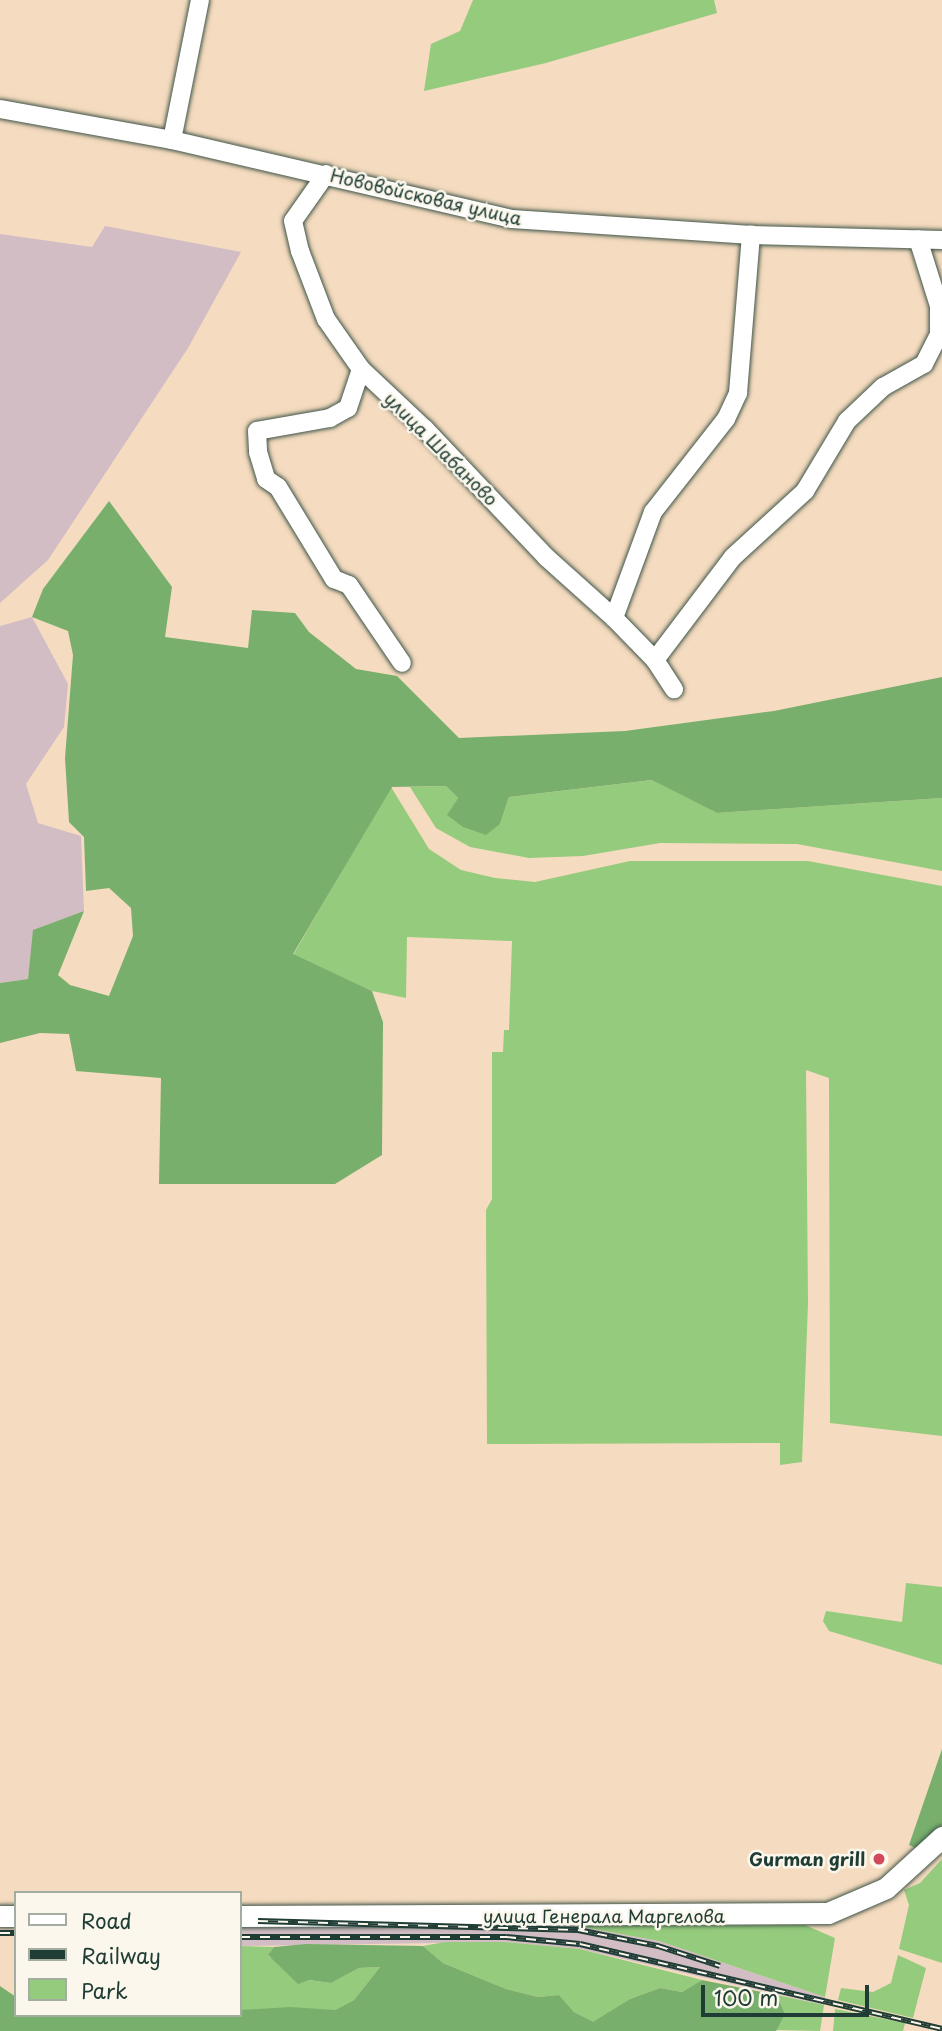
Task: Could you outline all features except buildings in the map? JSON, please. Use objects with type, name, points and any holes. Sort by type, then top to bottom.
[{"type":"main road","name":"улица Генерала Маргелова","points":[[242,1916],[828,1913],[886,1888],[942,1837]]},
{"type":"street","points":[[172,140],[200,0]]},
{"type":"street","name":"Нововойсковая улица","points":[[0,109],[172,140],[512,219],[751,235],[942,240]]},
{"type":"street","name":"улица Шабаново","points":[[326,174],[293,221],[300,251],[326,319],[361,369],[425,429],[546,557],[614,618],[655,660],[674,689]]},
{"type":"street","points":[[614,618],[653,512],[726,419],[738,393],[751,235]]},
{"type":"street","points":[[655,660],[733,557],[805,491],[847,421],[883,387],[925,364],[939,334],[939,306],[918,239]]},
{"type":"street","points":[[361,369],[348,408],[330,418],[257,431],[266,480],[278,487],[334,579],[349,585],[402,663]]},
{"type":"shaded area","points":[[105,226],[241,252],[188,348],[48,560],[0,603],[0,234],[92,247]]},
{"type":"shaded area","points":[[32,617],[68,684],[64,727],[26,784],[38,823],[81,836],[84,911],[34,930],[28,979],[0,983],[0,626]]},
{"type":"shaded area","points":[[242,1919],[506,1920],[577,1926],[659,1941],[825,1997],[824,2005],[580,1949],[505,1942],[242,1946]]},
{"type":"green space","points":[[473,0],[714,0],[717,13],[546,63],[424,91],[431,44],[460,31]]},
{"type":"green space","points":[[109,501],[172,587],[165,637],[248,648],[252,610],[295,613],[309,632],[356,669],[397,676],[459,738],[625,731],[774,711],[942,677],[942,798],[717,813],[652,780],[509,797],[500,824],[486,835],[463,827],[447,815],[458,798],[446,786],[392,787],[293,954],[372,991],[383,1022],[382,1155],[335,1184],[159,1184],[161,1078],[76,1071],[69,1034],[40,1033],[0,1043],[0,983],[28,979],[33,930],[84,911],[58,975],[70,985],[109,996],[133,936],[131,908],[109,888],[86,891],[84,837],[69,822],[65,758],[73,655],[68,631],[32,617],[43,589]]},
{"type":"green space","points":[[653,780],[717,813],[942,798],[942,871],[797,844],[660,843],[583,856],[529,858],[470,847],[436,828],[410,787],[446,786],[458,798],[448,814],[500,824],[509,797]]},
{"type":"green space","points":[[391,787],[429,849],[461,870],[495,878],[535,882],[630,861],[808,861],[942,886],[942,1436],[830,1423],[829,1078],[806,1070],[808,1303],[802,1462],[780,1465],[780,1443],[487,1444],[486,1210],[492,1199],[492,1052],[503,1052],[504,1030],[509,1030],[512,941],[407,937],[406,998],[372,991],[293,955]]},
{"type":"green space","points":[[906,1583],[942,1587],[942,1665],[829,1631],[823,1621],[826,1611],[902,1622]]},
{"type":"green space","points":[[942,1749],[942,1825],[922,1851],[909,1845]]},
{"type":"green space","points":[[942,1859],[942,1963],[899,1949],[909,1905],[904,1890],[920,1883]]},
{"type":"green space","points":[[805,1925],[835,1938],[825,1997],[659,1941],[577,1926]]},
{"type":"green space","points":[[445,1942],[505,1942],[580,1949],[702,1980],[682,1992],[660,1988],[630,1999],[593,2023],[574,2012],[559,1995],[538,1997],[506,1989],[443,1963],[423,1946]]},
{"type":"green space","points":[[306,1944],[423,1946],[443,1963],[506,1989],[538,1997],[559,1995],[574,2012],[593,2022],[630,1999],[660,1988],[682,1992],[702,1980],[777,1995],[785,2014],[776,2031],[0,2031],[0,1986],[14,1996],[14,2017],[242,2017],[242,2010],[290,2007],[335,2010],[354,2000],[380,1967],[359,1968],[331,1983],[309,1980],[298,1984],[268,1955],[274,1947]]},
{"type":"green space","points":[[242,1946],[274,1947],[268,1956],[309,1980],[331,1983],[359,1968],[380,1967],[354,2000],[335,2010],[242,2010]]},
{"type":"green space","points":[[898,1955],[926,1968],[913,2018],[838,2000],[841,1988],[873,1992],[891,1983]]},
{"type":"green space","points":[[777,1995],[824,2005],[820,2031],[775,2030],[785,2014]]},
{"type":"green space","points":[[835,2009],[905,2023],[903,2031],[833,2031]]},
{"type":"railway","points":[[258,1921],[578,1930],[658,1946],[720,1966]]},
{"type":"railway","points":[[0,1933],[14,1933]]},
{"type":"railway","points":[[242,1937],[506,1937],[580,1944],[942,2029]]},
{"type":"place","name":"Gurman grill","points":[[879,1859]]}]
